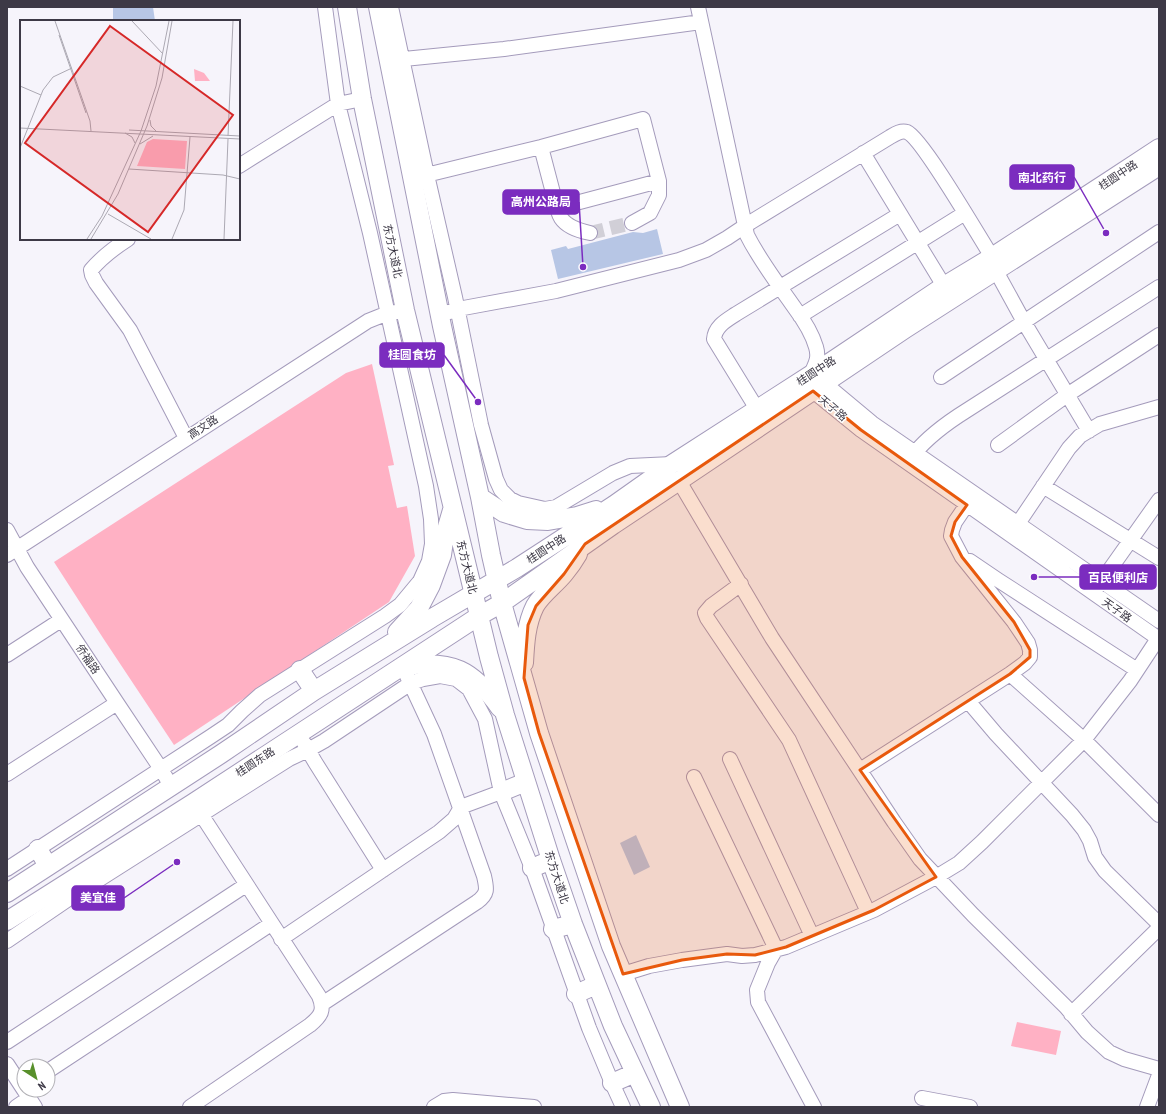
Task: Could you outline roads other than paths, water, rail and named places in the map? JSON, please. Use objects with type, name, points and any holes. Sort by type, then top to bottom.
[{"type":"main road","name":"东方大道北","points":[[347,7],[397,312],[440,454],[488,657],[526,782],[575,931],[613,1026],[651,1107]]},
{"type":"main road","points":[[378,7],[395,60],[419,177],[439,315],[502,603],[539,733],[606,929],[623,974],[680,1107]]},
{"type":"main road","name":"桂圆中路","points":[[473,594],[614,505],[672,464],[757,409],[816,383],[905,329],[1106,184],[1159,148]]},
{"type":"main road","name":"桂圆中路","points":[[502,603],[585,544],[679,482],[816,383],[944,286],[994,264],[1159,166]]},
{"type":"main road","points":[[440,454],[469,448]]},
{"type":"main road","points":[[480,497],[504,513],[527,520],[548,521],[577,516],[614,505]]},
{"type":"main road","points":[[380,650],[419,608],[431,585],[442,555],[445,534],[452,507]]},
{"type":"main road","points":[[524,678],[525,646],[528,625],[536,606],[564,574],[585,544]]},
{"type":"main road","points":[[7,893],[314,691],[473,594]]},
{"type":"main road","name":"桂圆东路","points":[[7,921],[66,892],[197,809],[299,733],[478,616],[502,603]]},
{"type":"main road","points":[[402,666],[427,664],[447,665],[464,672],[492,696],[505,715]]},
{"type":"main road","points":[[300,670],[314,691]]},
{"type":"main road","points":[[501,792],[526,782]]},
{"type":"main road","points":[[38,849],[48,866]]},
{"type":"main road","points":[[532,868],[551,860]]},
{"type":"main road","points":[[553,929],[575,931],[606,929]]},
{"type":"main road","points":[[576,994],[596,985]]},
{"type":"main road","points":[[612,1083],[635,1073]]},
{"type":"street","points":[[7,869],[228,725],[260,695],[385,616],[400,605],[420,581],[428,562],[432,544],[431,519],[397,312],[368,226],[338,104],[325,7]]},
{"type":"street","points":[[391,7],[395,60],[504,49],[701,22]]},
{"type":"street","points":[[698,7],[747,235],[750,242],[800,316],[811,335],[817,348],[818,358],[816,365],[816,383]]},
{"type":"street","points":[[240,165],[338,104],[362,99]]},
{"type":"street","points":[[632,223],[650,213],[659,195],[659,181],[643,119],[541,147],[419,177],[458,309],[481,425],[496,479],[501,490],[510,499],[518,503],[545,509],[556,507],[614,473],[630,466],[672,464]]},
{"type":"street","points":[[439,315],[458,309],[556,291],[679,260],[706,250],[894,135],[902,132],[908,133],[912,135],[922,146],[965,213],[994,264],[1024,322],[1089,431]]},
{"type":"street","points":[[541,147],[560,218],[570,226],[590,234]]},
{"type":"street","points":[[863,153],[944,286]]},
{"type":"street","points":[[557,208],[659,181]]},
{"type":"street","points":[[800,316],[965,213]]},
{"type":"street","points":[[757,409],[714,339],[717,329],[736,314],[780,286],[900,214]]},
{"type":"street","points":[[941,377],[1159,232]]},
{"type":"street","points":[[126,240],[108,252],[98,262],[91,270],[92,275],[96,283],[130,330],[186,438]]},
{"type":"street","points":[[911,458],[934,433],[958,416],[1159,287]]},
{"type":"street","name":"高文路","points":[[12,551],[368,321],[397,312]]},
{"type":"street","points":[[998,445],[1067,395],[1159,336]]},
{"type":"street","name":"天子路","points":[[816,383],[861,430],[911,458],[1014,529],[1101,581],[1159,622]]},
{"type":"street","points":[[1014,529],[1069,448],[1080,436],[1100,424],[1159,407]]},
{"type":"street","points":[[679,482],[772,638],[916,853],[936,877],[973,916],[1108,1052],[1124,1059],[1159,1069]]},
{"type":"street","points":[[1043,486],[1159,558]]},
{"type":"street","points":[[860,770],[1010,674],[1025,663],[1030,656],[1028,643],[1014,622],[962,557],[951,536],[955,522],[971,499]]},
{"type":"street","points":[[1093,593],[1159,500]]},
{"type":"street","name":"天子路","points":[[1014,529],[1093,593],[1159,638]]},
{"type":"street","name":"侨福路","points":[[7,530],[12,551],[28,567],[171,786]]},
{"type":"street","points":[[962,557],[968,559],[1137,670]]},
{"type":"street","points":[[741,584],[711,606],[705,613],[706,618],[789,740],[868,912]]},
{"type":"street","points":[[7,655],[62,620]]},
{"type":"street","points":[[623,974],[649,966],[682,960],[727,954],[742,956],[755,955],[786,947],[868,912],[936,877],[959,863],[1084,740],[1130,681],[1159,638]]},
{"type":"street","points":[[322,1004],[476,902],[485,894],[486,890],[484,876],[434,734],[402,666]]},
{"type":"street","points":[[1010,674],[1084,740],[1159,815]]},
{"type":"street","points":[[190,1107],[310,1025],[320,1015],[322,1004],[319,996],[197,809],[308,750],[371,711],[411,683],[440,676],[456,680],[469,689],[485,719],[501,792],[532,868],[589,1028],[623,1107]]},
{"type":"street","points":[[968,701],[986,723],[1084,830],[1090,841],[1095,858],[1105,871],[1159,924]]},
{"type":"street","points":[[7,774],[117,703]]},
{"type":"street","points":[[299,733],[308,750],[383,870]]},
{"type":"street","points":[[730,759],[812,936]]},
{"type":"street","points":[[694,777],[776,950]]},
{"type":"street","points":[[281,939],[439,832],[454,819],[460,809],[477,800],[501,792]]},
{"type":"street","points":[[7,1042],[246,885]]},
{"type":"street","points":[[7,941],[66,892]]},
{"type":"street","points":[[56,1066],[271,924]]},
{"type":"street","points":[[1071,1014],[1159,928]]},
{"type":"street","points":[[776,950],[765,970],[757,990],[758,1002],[814,1107]]},
{"type":"street","points":[[7,1064],[16,1077]]},
{"type":"street","points":[[1147,1107],[1159,1075]]},
{"type":"street","points":[[16,1107],[23,1098]]},
{"type":"street","points":[[922,1098],[970,1107]]},
{"type":"street","points":[[434,1107],[444,1101],[453,1100],[534,1106]]},
{"type":"tunnel","points":[[590,233],[632,223]]},
{"type":"place","name":"南北药行","points":[[1106,233]]},
{"type":"place","name":"高州公路局","points":[[583,267]]},
{"type":"place","name":"桂圆食坊","points":[[478,402]]},
{"type":"place","name":"百民便利店","points":[[1034,577]]},
{"type":"place","name":"美宜佳","points":[[177,862]]}]
